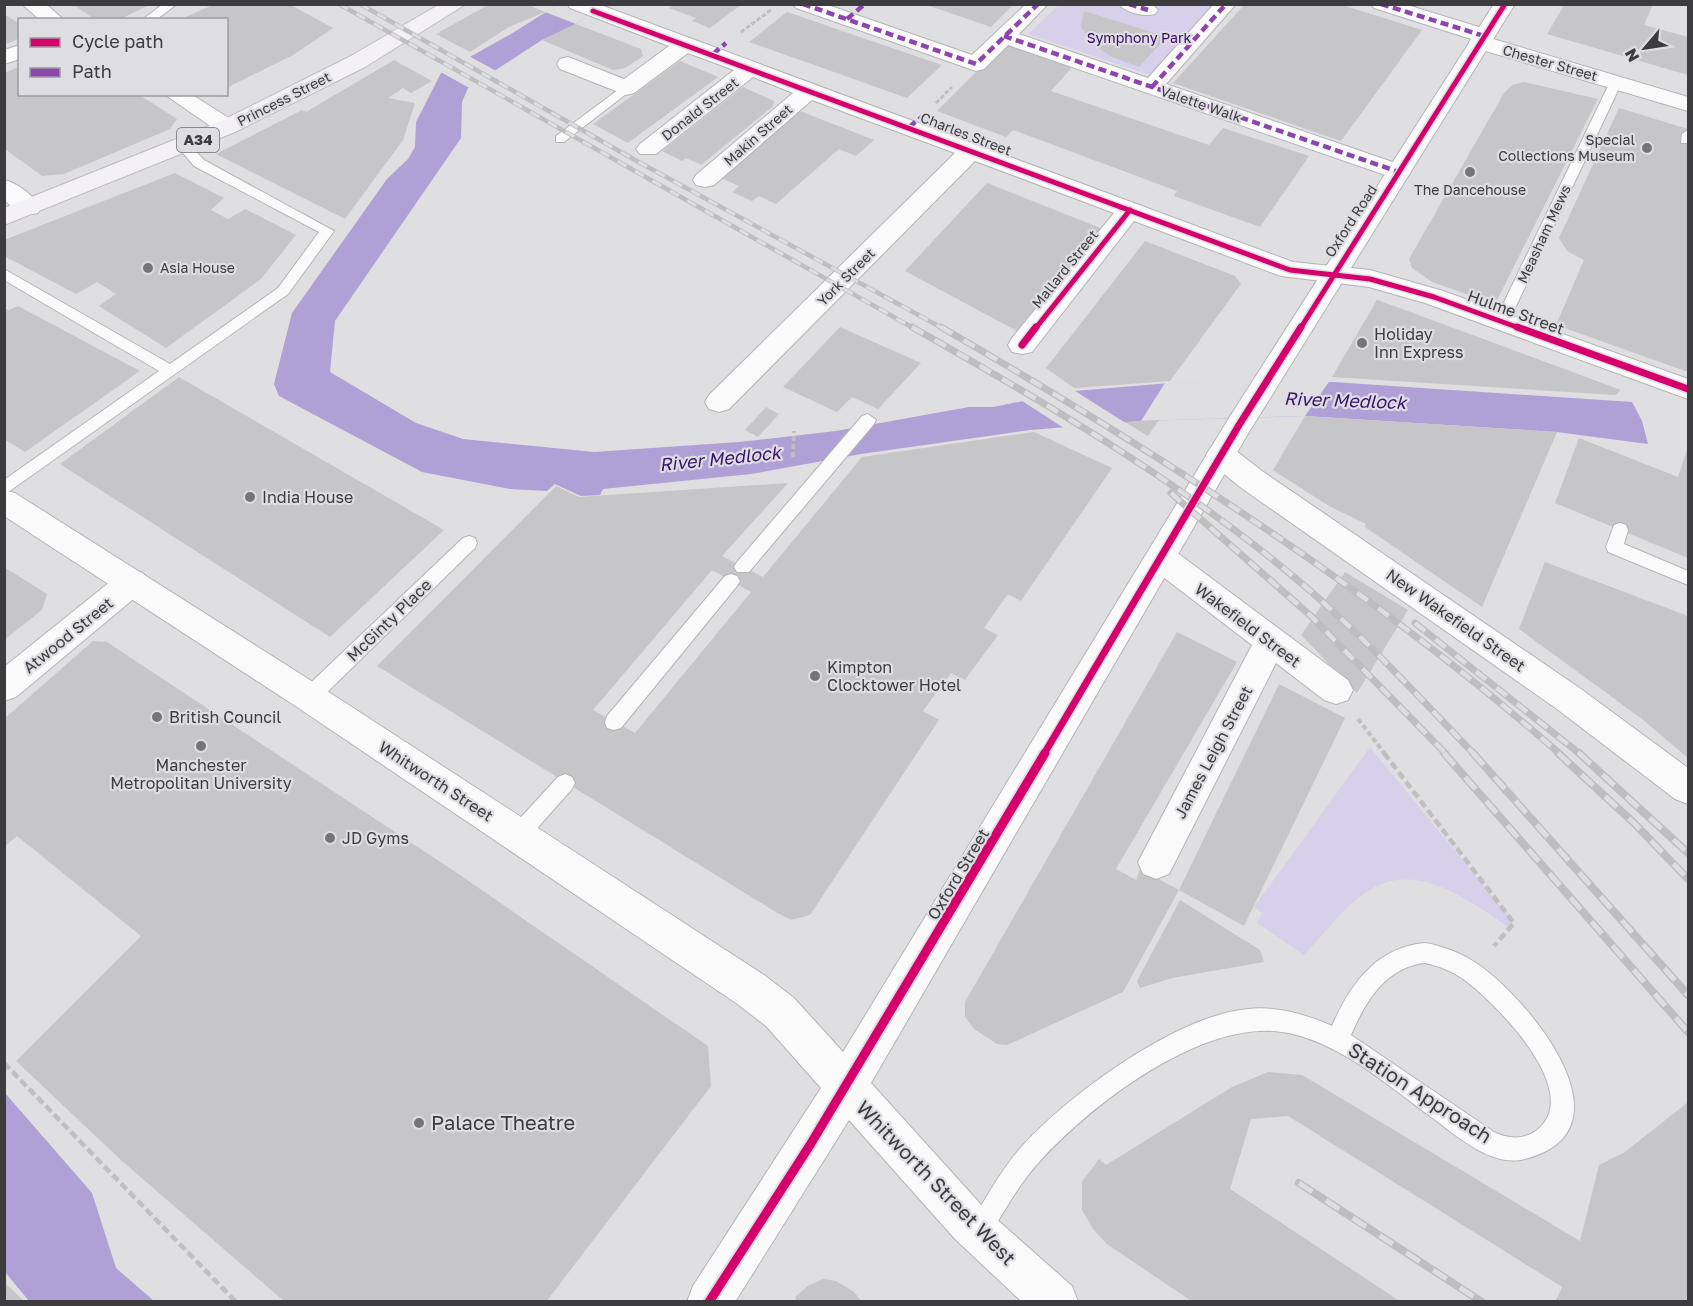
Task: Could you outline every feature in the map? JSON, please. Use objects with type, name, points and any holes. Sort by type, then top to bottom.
[{"type":"main road","name":"Princess Street","points":[[4,217],[227,127],[357,62],[456,4]]},
{"type":"street","points":[[32,4],[51,18]]},
{"type":"street","points":[[803,4],[975,64],[1038,4]]},
{"type":"street","points":[[846,20],[865,4]]},
{"type":"street","points":[[1152,87],[1226,4]]},
{"type":"street","name":"Chester Street","points":[[1381,4],[1482,39],[1689,104]]},
{"type":"street","name":"Oxford Road","points":[[1221,455],[1331,275],[1505,4]]},
{"type":"street","name":"Charles Street","points":[[585,8],[1290,270],[1331,275]]},
{"type":"street","name":"Valette Walk","points":[[1004,36],[1399,172]]},
{"type":"street","points":[[568,64],[626,88],[686,44]]},
{"type":"street","points":[[4,58],[18,52]]},
{"type":"street","name":"Donald Street","points":[[648,149],[751,68]]},
{"type":"street","name":"Makin Street","points":[[705,180],[810,90]]},
{"type":"street","points":[[178,96],[227,127]]},
{"type":"street","name":"York Street","points":[[719,402],[971,151]]},
{"type":"street","points":[[4,187],[29,207]]},
{"type":"street","name":"Mallard Street","points":[[1022,345],[1130,210]]},
{"type":"street","name":"Hulme Street","points":[[1331,275],[1371,279],[1434,297],[1689,389]]},
{"type":"street","name":"Oxford Street","points":[[709,1302],[845,1086],[1221,455]]},
{"type":"street","name":"New Wakefield Street","points":[[1221,455],[1251,479],[1569,699],[1689,788]]},
{"type":"street","name":"Whitworth Street","points":[[4,501],[309,697],[720,967],[780,1012],[845,1086]]},
{"type":"street","name":"Wakefield Street","points":[[1161,558],[1336,690]]},
{"type":"street","name":"Atwood Street","points":[[4,687],[132,582]]},
{"type":"street","name":"James Leigh Street","points":[[1156,862],[1270,642]]},
{"type":"street","name":"Whitworth Street West","points":[[845,1086],[978,1233],[1051,1298]]},
{"type":"lane","points":[[150,18],[172,4]]},
{"type":"lane","name":"Measham Mews","points":[[1502,321],[1616,82]]},
{"type":"lane","points":[[560,139],[626,88]]},
{"type":"lane","points":[[4,489],[283,291],[327,231],[199,163],[183,146]]},
{"type":"lane","points":[[4,274],[169,370]]},
{"type":"lane","points":[[614,722],[868,420]]},
{"type":"lane","points":[[1620,530],[1614,548],[1689,578]]},
{"type":"lane","name":"McGinty Place","points":[[309,697],[469,543]]},
{"type":"lane","points":[[518,835],[565,783]]},
{"type":"lane","name":"Station Approach","points":[[978,1233],[1030,1154],[1070,1116],[1144,1064],[1202,1033],[1233,1022],[1262,1020],[1292,1023],[1338,1039],[1482,1138],[1512,1149],[1530,1147],[1546,1137],[1561,1120],[1564,1101],[1559,1078],[1542,1048],[1506,1002],[1472,972],[1454,962],[1424,953],[1401,957],[1378,974],[1361,994],[1348,1013],[1338,1039]]},
{"type":"path","points":[[735,37],[778,4]]},
{"type":"path","points":[[793,465],[794,431]]},
{"type":"path","points":[[1336,690],[1514,923]]},
{"type":"path","points":[[4,1063],[236,1302]]},
{"type":"green space","name":"Symphony Park","points":[[1059,5],[1214,5],[1150,75],[1028,34]]},
{"type":"green space","points":[[1370,747],[1514,923],[1507,926],[1457,894],[1439,886],[1420,881],[1402,880],[1383,883],[1357,899],[1304,955],[1257,923],[1262,913],[1254,907]]},
{"type":"water","name":"River Medlock","points":[[601,4],[576,24],[542,40],[468,88],[462,102],[461,138],[335,321],[330,372],[416,423],[463,439],[594,452],[739,442],[836,431],[969,407],[993,407],[1075,391],[1170,383],[1333,382],[1632,402],[1642,421],[1648,444],[1557,432],[1305,416],[1141,421],[1030,430],[861,454],[751,474],[603,489],[600,495],[581,496],[555,484],[547,491],[510,489],[422,472],[279,396],[274,384],[292,313],[387,179],[408,159],[415,147],[416,122],[441,73],[557,5]]},
{"type":"water","points":[[5,1093],[92,1193],[116,1268],[154,1301],[29,1301],[5,1272]]},
{"type":"pier","points":[[557,5],[601,5],[576,24],[545,12]]},
{"type":"pier","points":[[467,55],[500,73],[471,89],[439,71]]},
{"type":"pier","points":[[1331,379],[1305,416],[1141,421],[1165,383]]},
{"type":"pier","points":[[1071,389],[1129,425],[1067,430],[1019,399]]},
{"type":"building","points":[[72,4],[151,4],[123,18],[93,18]]},
{"type":"building","points":[[675,4],[742,4],[710,28],[692,21],[696,18],[669,8]]},
{"type":"building","points":[[924,4],[1014,4],[991,27]]},
{"type":"building","points":[[1245,4],[1339,4],[1422,30],[1341,141],[1173,83]]},
{"type":"building","points":[[1565,4],[1653,4],[1644,25],[1688,37],[1688,75],[1547,34]]},
{"type":"building","points":[[213,5],[291,5],[333,28],[293,55],[228,87],[228,18],[183,18]]},
{"type":"building","points":[[488,5],[528,5],[545,12],[509,27],[470,52],[436,34]]},
{"type":"building","points":[[1084,11],[1167,37],[1139,67],[1112,57],[1094,45],[1081,27]]},
{"type":"building","points":[[787,12],[942,65],[907,98],[749,42]]},
{"type":"building","points":[[4,14],[18,23],[18,39],[4,45]]},
{"type":"building","points":[[576,24],[641,49],[643,56],[625,68],[613,70],[542,40]]},
{"type":"building","points":[[1006,42],[1075,64],[1051,91],[1209,145],[1223,128],[1309,156],[1260,227],[1174,196],[1177,191],[1013,130],[1006,137],[937,111]]},
{"type":"building","points":[[394,60],[432,81],[411,93],[403,88],[388,98],[415,103],[403,140],[345,219],[216,154],[302,110],[306,112]]},
{"type":"building","points":[[680,61],[718,77],[628,143],[593,124]]},
{"type":"building","points":[[18,67],[18,96],[141,96],[177,119],[170,129],[64,174],[42,176],[5,149],[5,73]]},
{"type":"building","points":[[1524,82],[1598,99],[1495,304],[1432,282],[1412,268],[1409,259],[1504,93],[1512,85]]},
{"type":"building","points":[[743,87],[774,101],[773,106],[701,165],[686,158],[682,161],[662,151]]},
{"type":"building","points":[[1619,108],[1688,129],[1688,372],[1556,325],[1584,260],[1567,251],[1559,238]]},
{"type":"building","points":[[800,111],[874,140],[856,156],[839,149],[776,204],[759,196],[752,201],[732,192],[739,186],[719,177]]},
{"type":"building","name":"Asia House","points":[[175,173],[224,198],[211,210],[228,219],[245,209],[296,235],[261,279],[166,348],[99,306],[116,294],[97,282],[76,294],[4,256],[4,240]]},
{"type":"building","points":[[987,183],[1103,229],[1019,332],[905,271]]},
{"type":"building","points":[[1145,241],[1235,276],[1241,284],[1170,381],[1074,388],[1046,368]]},
{"type":"building","points":[[1377,300],[1621,390],[1615,395],[1332,377]]},
{"type":"building","points":[[18,306],[140,371],[25,452],[4,439],[4,308],[9,310]]},
{"type":"building","points":[[840,327],[921,363],[878,409],[852,397],[837,412],[783,387]]},
{"type":"building","name":"India House","points":[[179,377],[444,530],[330,637],[60,464]]},
{"type":"building","points":[[766,407],[779,414],[758,437],[745,430]]},
{"type":"building","points":[[1305,416],[1557,432],[1482,607],[1365,527],[1366,524],[1329,506],[1273,470]]},
{"type":"building","points":[[1159,420],[1148,436],[1125,422],[1141,421]]},
{"type":"building","name":"Kimpton Clocktower Hotel","points":[[1034,432],[1112,468],[1021,601],[1008,594],[984,628],[998,635],[965,680],[951,673],[923,711],[939,720],[810,915],[791,920],[774,911],[377,666],[556,486],[579,497],[788,483],[722,556],[763,577],[862,457]],"holes":[[[712,570],[751,592],[635,733],[593,710]]]},
{"type":"building","points":[[1579,438],[1678,477],[1688,447],[1688,558],[1555,503]]},
{"type":"building","points":[[1545,562],[1688,616],[1688,758],[1642,719],[1519,629]]},
{"type":"building","points":[[4,567],[47,594],[42,610],[4,640]]},
{"type":"building","points":[[1345,572],[1408,610],[1357,693],[1301,635]]},
{"type":"building","points":[[1177,632],[1237,662],[1116,869],[1136,880],[1140,869],[1179,890],[1123,992],[1007,1045],[997,1044],[974,1029],[965,1017],[965,1002]]},
{"type":"building","points":[[93,641],[107,642],[454,871],[708,1046],[711,1086],[546,1302],[285,1302],[122,1161],[16,1061],[141,936],[17,836],[4,847],[4,719]]},
{"type":"building","points":[[1279,684],[1345,718],[1244,926],[1179,890]]},
{"type":"building","points":[[1180,900],[1260,950],[1264,962],[1172,978],[1140,988],[1137,981]]},
{"type":"building","points":[[1268,1072],[1302,1075],[1580,1241],[1599,1165],[1625,1152],[1688,1102],[1688,1302],[1555,1302],[1562,1287],[1288,1116],[1251,1119],[1230,1189],[1401,1302],[1193,1302],[1107,1244],[1093,1229],[1082,1210],[1082,1182],[1099,1159],[1106,1165],[1232,1087]]},
{"type":"building","points":[[823,1279],[836,1281],[854,1292],[862,1302],[795,1302],[796,1296],[808,1286]]},
{"type":"building","points":[[4,1282],[25,1302],[4,1302]]},
{"type":"railway","points":[[339,4],[915,329]]},
{"type":"railway","points":[[360,4],[635,160],[944,329]]},
{"type":"railway","points":[[912,327],[1015,386],[1116,448],[1261,550],[1350,628],[1474,754]]},
{"type":"railway","points":[[941,327],[1103,424],[1261,526],[1414,635],[1560,754]]},
{"type":"railway","points":[[1171,493],[1311,616],[1446,754]]},
{"type":"railway","points":[[1415,623],[1580,754]]},
{"type":"railway","points":[[1444,753],[1688,1032]]},
{"type":"railway","points":[[1473,753],[1688,995]]},
{"type":"railway","points":[[1558,753],[1634,823],[1688,879]]},
{"type":"railway","points":[[1579,753],[1688,853]]},
{"type":"railway","points":[[1299,1183],[1482,1302]]},
{"type":"marked path","points":[[803,4],[976,64],[1038,4]]},
{"type":"marked path","points":[[847,19],[865,4]]},
{"type":"marked path","points":[[1129,4],[1148,10]]},
{"type":"marked path","points":[[1152,87],[1226,4]]},
{"type":"marked path","points":[[1381,4],[1484,36]]},
{"type":"marked path","points":[[1004,36],[1399,172]]},
{"type":"marked path","points":[[713,54],[726,43]]},
{"type":"marked path","points":[[909,127],[923,116]]},
{"type":"cycle path","points":[[709,1302],[810,1145],[937,936],[1239,425],[1505,4]]},
{"type":"cycle path","points":[[593,11],[1290,270],[1370,279],[1434,297],[1688,389]]},
{"type":"cycle path","points":[[1022,345],[1130,210]]},
{"type":"place","name":"Special Collections Museum","points":[[1647,148]]},
{"type":"place","name":"The Dancehouse","points":[[1470,172]]},
{"type":"place","name":"Asia House","points":[[148,268]]},
{"type":"place","name":"Holiday Inn Express","points":[[1362,343]]},
{"type":"place","name":"India House","points":[[250,497]]},
{"type":"place","name":"Kimpton Clocktower Hotel","points":[[815,676]]},
{"type":"place","name":"British Council","points":[[157,717]]},
{"type":"place","name":"Manchester Metropolitan University","points":[[201,746]]},
{"type":"place","name":"JD Gyms","points":[[330,838]]},
{"type":"place","name":"Palace Theatre","points":[[419,1123]]}]
